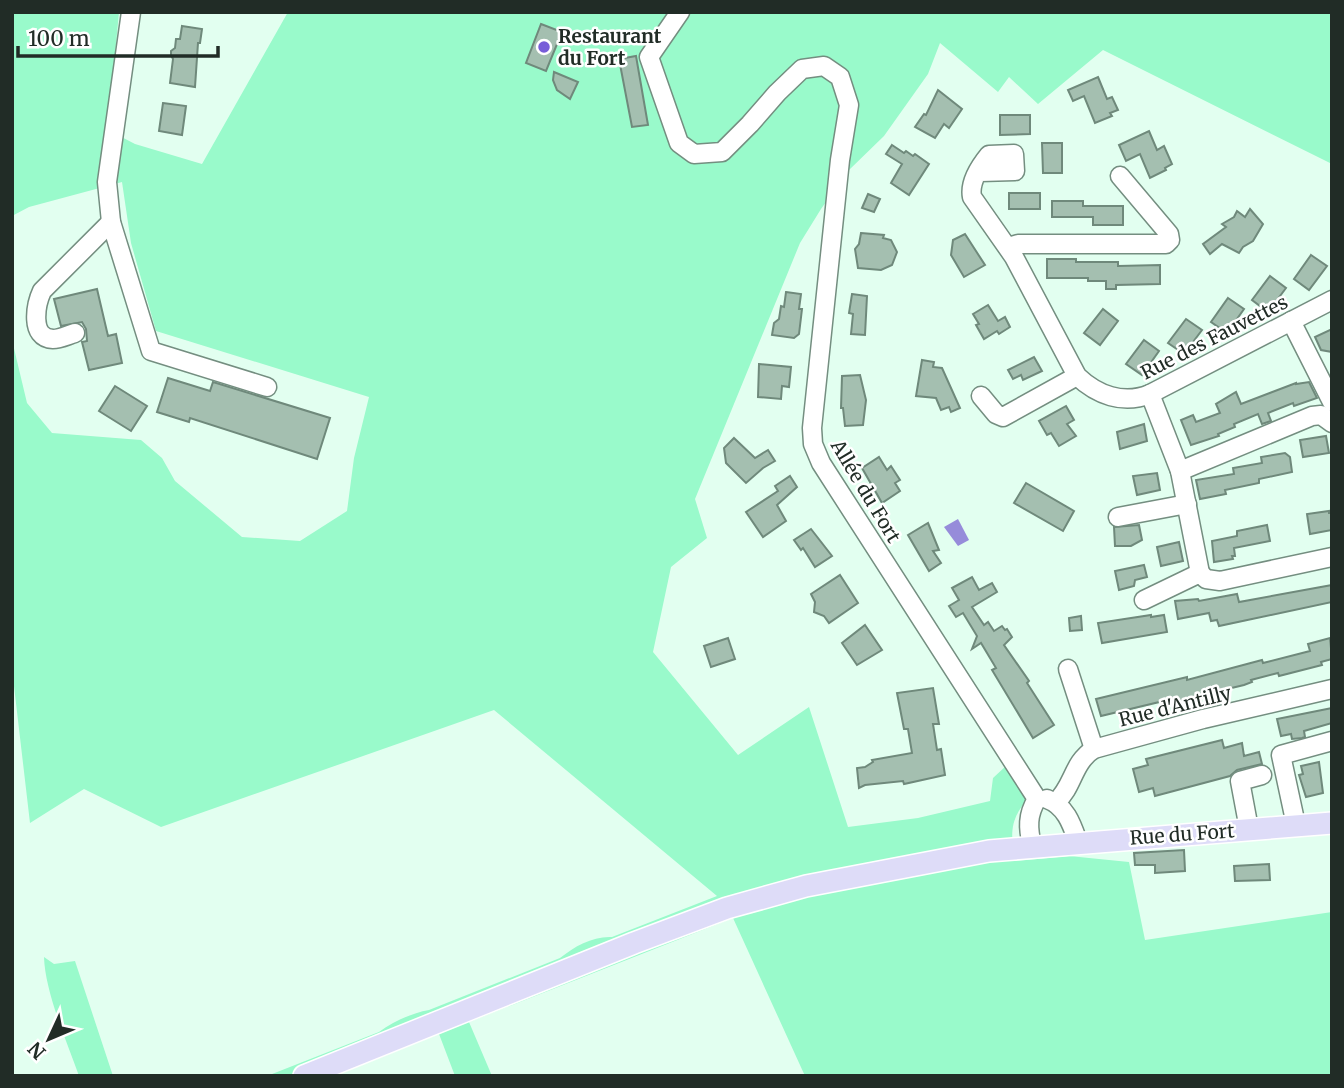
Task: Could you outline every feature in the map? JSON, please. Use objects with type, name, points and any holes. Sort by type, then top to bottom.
[{"type":"main road","name":"Rue du Fort","points":[[304,1076],[566,969],[727,908],[806,887],[989,851],[1332,823]]},
{"type":"street","points":[[131,12],[107,182],[111,222],[151,351],[267,387]]},
{"type":"street","name":"Allée du Fort","points":[[680,12],[649,57],[679,143],[694,154],[722,152],[802,69],[824,66],[840,77],[849,105],[840,160],[812,428],[813,444],[821,463],[1037,799]]},
{"type":"street","name":"Rue des Fauvettes","points":[[980,172],[970,187],[972,197],[1008,247],[1077,376],[1090,388],[1108,397],[1127,399],[1150,394],[1332,300]]},
{"type":"street","points":[[1008,247],[1018,244],[1166,244],[1170,240],[1164,228],[1120,176]]},
{"type":"street","points":[[75,333],[54,339],[47,338],[37,327],[36,302],[42,291],[111,222]]},
{"type":"street","points":[[1180,471],[1312,416],[1331,414],[1291,321]]},
{"type":"street","points":[[981,397],[996,414],[1003,417],[1077,376]]},
{"type":"street","points":[[1150,394],[1180,471],[1200,572],[1206,579],[1220,581],[1332,557]]},
{"type":"street","points":[[1118,517],[1186,504]]},
{"type":"street","points":[[1144,600],[1200,572]]},
{"type":"street","points":[[1056,802],[1065,792],[1081,757],[1094,749],[1068,669]]},
{"type":"street","name":"Rue d'Antilly","points":[[1094,749],[1203,719],[1332,689]]},
{"type":"street","points":[[1296,825],[1281,755],[1332,741]]},
{"type":"street","points":[[1249,829],[1240,781],[1262,775]]},
{"type":"street","points":[[1032,846],[1028,828],[1030,810],[1037,799],[1044,797],[1056,802],[1066,814],[1078,842]]},
{"type":"green space","points":[[12,12],[119,12],[108,130],[135,144],[202,164],[288,12],[1332,12],[1332,164],[1103,50],[1038,104],[1009,77],[998,92],[940,43],[928,74],[884,136],[848,171],[800,243],[695,499],[707,538],[671,567],[653,652],[738,755],[809,707],[848,827],[918,818],[990,801],[993,778],[1007,765],[1030,796],[1013,826],[1015,861],[1069,856],[1129,862],[1145,940],[1332,912],[1332,1076],[805,1076],[733,918],[469,1022],[492,1076],[455,1076],[439,1034],[335,1076],[267,1076],[379,1032],[410,1015],[560,958],[584,943],[612,937],[717,896],[494,710],[161,827],[84,789],[30,823],[12,669],[12,340],[27,403],[52,433],[141,440],[162,458],[175,481],[242,537],[300,541],[347,511],[354,458],[369,397],[156,331],[131,243],[122,182],[29,207],[12,216]]},
{"type":"green space","points":[[44,957],[54,964],[75,961],[113,1076],[79,1076],[52,1001]]},
{"type":"shaded area","points":[[958,519],[969,540],[958,546],[944,527]]},
{"type":"building","name":"Restaurant du Fort","points":[[541,24],[562,32],[546,71],[526,63]]},
{"type":"building","points":[[182,26],[202,29],[198,43],[195,87],[170,83],[173,59],[171,51],[175,48],[176,39],[180,39]]},
{"type":"building","points":[[636,56],[648,125],[632,127],[619,59]]},
{"type":"building","points":[[554,72],[578,82],[570,99],[557,90],[553,80]]},
{"type":"building","points":[[1098,77],[1107,99],[1112,97],[1118,110],[1110,113],[1112,116],[1095,123],[1084,96],[1073,101],[1068,90]]},
{"type":"building","points":[[938,90],[962,109],[949,128],[944,124],[935,138],[915,127],[924,114],[926,115]]},
{"type":"building","points":[[163,103],[186,106],[182,135],[159,131]]},
{"type":"building","points":[[1000,115],[1030,115],[1030,134],[1000,135]]},
{"type":"building","points":[[1149,131],[1157,150],[1164,146],[1172,164],[1150,178],[1140,154],[1126,161],[1119,145]]},
{"type":"building","points":[[1042,143],[1062,143],[1062,173],[1043,173]]},
{"type":"building","points":[[892,145],[904,153],[906,151],[913,156],[915,154],[929,164],[909,195],[891,183],[902,164],[886,154]]},
{"type":"building","points":[[1009,193],[1040,193],[1040,209],[1009,209]]},
{"type":"building","points":[[868,194],[880,199],[874,212],[862,208]]},
{"type":"building","points":[[1052,201],[1083,201],[1083,206],[1123,206],[1123,225],[1093,225],[1093,217],[1052,217]]},
{"type":"building","points":[[1250,209],[1263,224],[1253,241],[1239,253],[1222,244],[1210,254],[1203,244],[1226,227],[1222,224],[1234,217],[1237,211],[1245,217]]},
{"type":"building","points":[[861,233],[884,235],[883,238],[891,240],[897,252],[892,265],[881,270],[858,268],[855,249]]},
{"type":"building","points":[[965,234],[985,265],[964,277],[951,255],[953,240]]},
{"type":"building","points":[[1311,255],[1327,266],[1309,290],[1294,279]]},
{"type":"building","points":[[1047,259],[1118,262],[1118,266],[1160,265],[1160,284],[1116,285],[1116,289],[1106,289],[1106,281],[1047,278]]},
{"type":"building","points":[[1270,276],[1286,288],[1268,312],[1252,300]]},
{"type":"building","points":[[97,289],[108,336],[116,334],[122,363],[89,370],[82,342],[87,341],[86,329],[82,322],[61,326],[54,299]]},
{"type":"building","points":[[786,292],[801,294],[799,334],[794,338],[772,335],[781,306],[784,307]]},
{"type":"building","points":[[852,294],[867,296],[865,335],[851,334],[853,314],[849,313]]},
{"type":"building","points":[[1228,298],[1244,309],[1227,333],[1211,322]]},
{"type":"building","points":[[988,305],[998,321],[1005,317],[1010,327],[984,339],[973,314]]},
{"type":"building","points":[[1103,309],[1118,321],[1100,345],[1084,333]]},
{"type":"building","points":[[1186,319],[1202,330],[1184,354],[1168,343]]},
{"type":"building","points":[[1332,329],[1332,352],[1321,350],[1315,337]]},
{"type":"building","points":[[1144,340],[1159,351],[1142,375],[1126,364]]},
{"type":"building","points":[[1034,357],[1042,371],[1023,380],[1021,375],[1013,379],[1008,370]]},
{"type":"building","points":[[922,360],[934,362],[933,367],[942,368],[960,408],[951,412],[949,407],[941,410],[936,398],[916,396]]},
{"type":"building","points":[[759,364],[791,367],[789,387],[782,386],[781,399],[758,397]]},
{"type":"building","points":[[860,375],[866,400],[863,425],[845,426],[841,408],[842,376]]},
{"type":"building","points":[[168,378],[210,391],[213,382],[330,418],[317,459],[190,418],[189,422],[157,412]]},
{"type":"building","points":[[1309,382],[1317,398],[1294,406],[1293,403],[1268,413],[1271,421],[1262,424],[1258,414],[1234,424],[1235,427],[1218,434],[1219,436],[1191,445],[1181,420],[1193,415],[1196,422],[1220,413],[1216,404],[1236,392],[1241,404],[1296,383]]},
{"type":"building","points":[[115,386],[147,406],[131,431],[99,411]]},
{"type":"building","points":[[1066,406],[1074,420],[1067,424],[1076,436],[1059,446],[1051,433],[1047,435],[1039,421]]},
{"type":"building","points":[[1144,424],[1147,441],[1120,449],[1117,432]]},
{"type":"building","points":[[1326,436],[1329,453],[1303,457],[1300,440]]},
{"type":"building","points":[[734,438],[755,458],[768,450],[775,461],[746,483],[726,463],[724,448]]},
{"type":"building","points":[[1285,453],[1290,457],[1292,472],[1259,479],[1259,483],[1225,490],[1226,494],[1200,499],[1196,480],[1234,474],[1233,468],[1262,463],[1261,457]]},
{"type":"building","points":[[879,457],[887,470],[891,466],[900,480],[895,483],[900,491],[882,503],[862,468]]},
{"type":"building","points":[[1157,473],[1160,490],[1137,495],[1133,476]]},
{"type":"building","points":[[790,476],[797,487],[777,505],[786,521],[763,537],[746,512],[778,491],[775,486]]},
{"type":"building","points":[[1026,483],[1074,511],[1063,531],[1014,503]]},
{"type":"building","points":[[1329,511],[1332,513],[1332,530],[1310,534],[1307,514]]},
{"type":"building","points":[[928,523],[939,550],[933,551],[941,563],[929,571],[908,535]]},
{"type":"building","points":[[1139,525],[1142,540],[1131,546],[1115,546],[1114,527]]},
{"type":"building","points":[[1267,525],[1270,541],[1234,548],[1233,559],[1214,562],[1212,541],[1237,536],[1237,531]]},
{"type":"building","points":[[811,529],[832,556],[815,567],[803,548],[801,550],[794,540]]},
{"type":"building","points":[[1179,542],[1183,561],[1161,566],[1157,547]]},
{"type":"building","points":[[1144,565],[1147,577],[1135,580],[1134,586],[1119,590],[1115,571]]},
{"type":"building","points":[[840,575],[858,603],[829,623],[824,616],[814,612],[815,602],[811,594]]},
{"type":"building","points":[[972,577],[979,590],[992,583],[997,592],[972,607],[984,625],[988,622],[994,631],[1002,626],[1007,629],[1012,637],[1004,645],[1029,681],[1027,683],[1054,725],[1033,738],[992,670],[996,668],[981,643],[972,649],[977,636],[963,613],[956,617],[949,606],[959,600],[952,588]]},
{"type":"building","points":[[1332,585],[1332,602],[1219,626],[1217,620],[1211,621],[1209,613],[1178,619],[1175,601],[1199,601],[1237,594],[1239,602]]},
{"type":"building","points":[[1164,615],[1167,632],[1102,643],[1098,623]]},
{"type":"building","points":[[1081,616],[1082,630],[1070,631],[1069,618]]},
{"type":"building","points":[[865,625],[882,650],[857,665],[842,643]]},
{"type":"building","points":[[728,638],[735,659],[711,667],[704,646]]},
{"type":"building","points":[[1330,638],[1332,659],[1321,662],[1322,665],[1279,676],[1278,673],[1251,680],[1252,682],[1244,685],[1173,702],[1172,699],[1101,716],[1096,699],[1310,651],[1308,644]]},
{"type":"building","points":[[933,688],[939,724],[933,724],[945,775],[904,784],[903,781],[859,788],[857,768],[865,767],[873,762],[872,760],[912,753],[897,693]]},
{"type":"building","points":[[1332,708],[1332,723],[1304,731],[1305,737],[1302,738],[1292,739],[1291,734],[1281,736],[1277,719]]},
{"type":"building","points":[[1222,740],[1224,748],[1242,743],[1244,756],[1259,752],[1262,764],[1237,770],[1230,776],[1155,796],[1153,788],[1139,792],[1133,769],[1148,765],[1146,759]]},
{"type":"building","points":[[1319,762],[1323,793],[1306,797],[1299,775],[1303,774],[1301,766]]},
{"type":"building","points":[[1184,850],[1185,871],[1155,873],[1155,865],[1135,865],[1134,853]]},
{"type":"building","points":[[1269,864],[1270,880],[1235,881],[1234,866]]},
{"type":"place","name":"Restaurant du Fort","points":[[544,47]]}]
